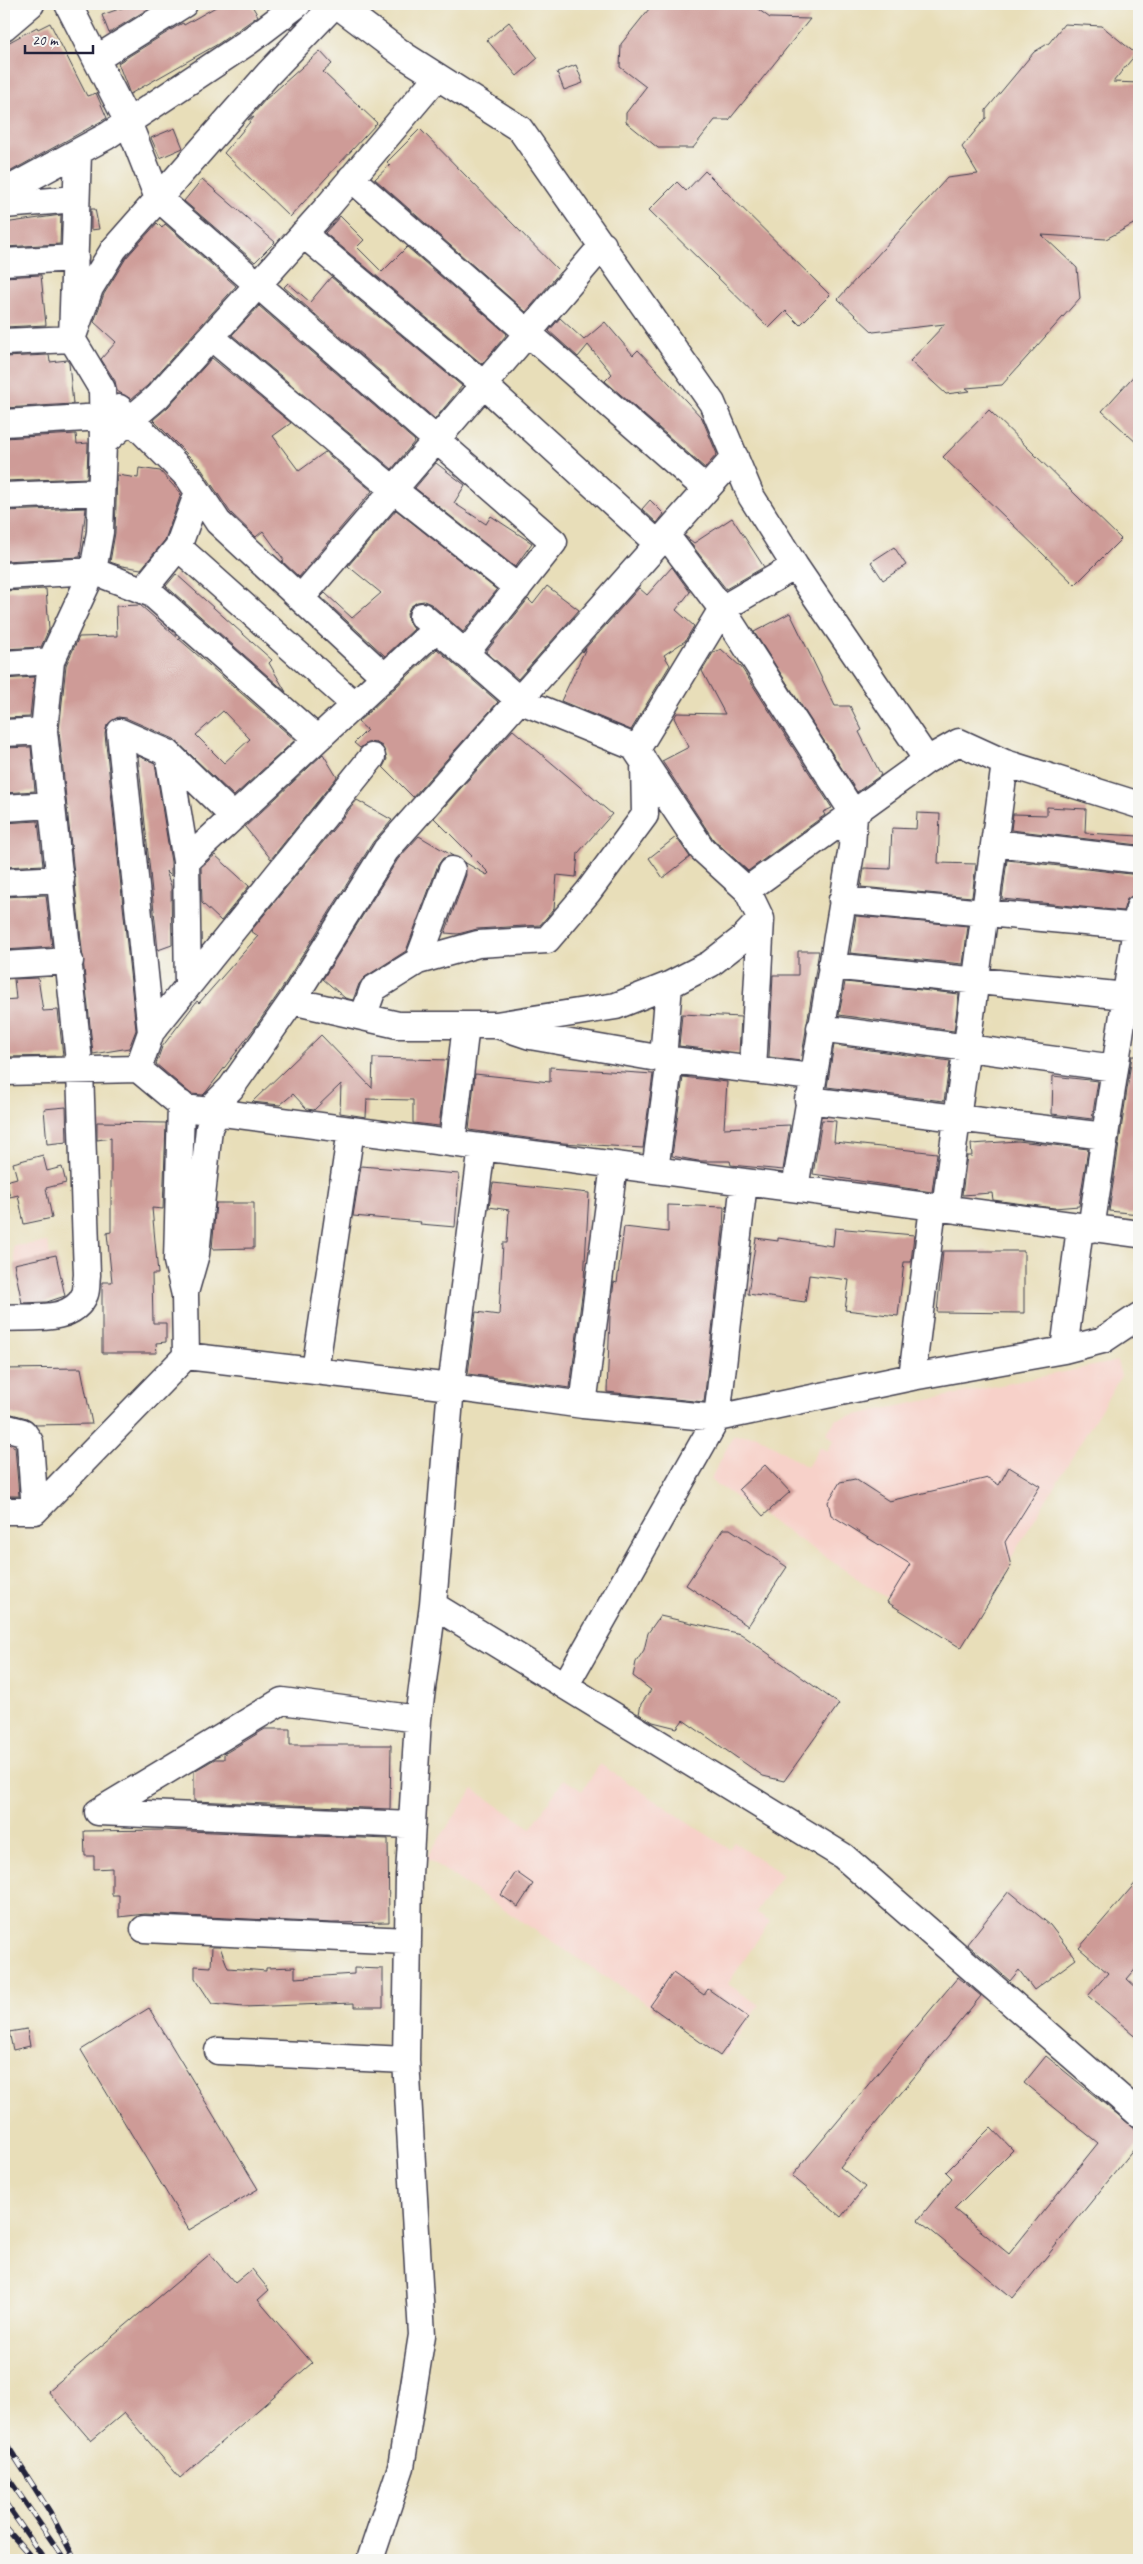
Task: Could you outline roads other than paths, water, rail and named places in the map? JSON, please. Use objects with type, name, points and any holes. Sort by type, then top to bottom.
[{"type":"street","points":[[4,27],[31,4]]},
{"type":"street","points":[[68,4],[128,122],[158,198],[438,439],[554,542],[465,654]]},
{"type":"street","points":[[96,59],[184,4]]},
{"type":"street","points":[[4,192],[78,153],[128,122],[248,42],[298,4]]},
{"type":"street","points":[[72,339],[90,288],[114,249],[268,74],[335,4],[405,56],[520,128],[712,403],[751,496],[795,566],[927,760]]},
{"type":"street","points":[[103,443],[157,397],[303,234],[437,77]]},
{"type":"street","points":[[78,153],[72,339],[102,388],[130,420],[190,478],[218,522],[384,677]]},
{"type":"street","points":[[351,178],[706,489]]},
{"type":"street","points":[[4,205],[76,198]]},
{"type":"street","points":[[303,234],[484,385],[662,540],[722,609],[854,814],[852,847],[820,1028],[795,1188]]},
{"type":"street","points":[[301,598],[603,245]]},
{"type":"street","points":[[4,262],[75,258]]},
{"type":"street","points":[[211,337],[394,490],[518,588]]},
{"type":"street","points":[[4,342],[72,339]]},
{"type":"street","points":[[4,1318],[61,1315],[75,1308],[85,1294],[87,1275],[80,1071],[70,961],[44,731],[51,661],[93,571],[100,532],[103,443],[102,388]]},
{"type":"street","points":[[4,424],[102,417]]},
{"type":"street","points":[[185,1295],[196,1254],[209,1128],[213,1111],[292,1001],[386,850],[735,457]]},
{"type":"street","points":[[4,496],[102,492]]},
{"type":"street","points":[[143,590],[178,547],[198,492]]},
{"type":"street","points":[[178,547],[355,704]]},
{"type":"street","points":[[363,1017],[373,989],[418,961],[478,944],[547,940],[588,892],[645,815],[644,762],[637,749],[722,609],[795,566]]},
{"type":"street","points":[[4,576],[93,571],[152,594],[317,739]]},
{"type":"street","points":[[186,861],[384,677],[429,623],[519,700],[634,747],[702,849],[747,890],[760,919],[753,1070]]},
{"type":"street","points":[[4,664],[51,661]]},
{"type":"street","points":[[4,733],[44,731]]},
{"type":"street","points":[[151,1032],[120,732],[168,753],[234,817]]},
{"type":"street","points":[[747,890],[927,760],[959,742],[1005,763],[1139,805]]},
{"type":"street","points":[[168,753],[186,861],[188,986]]},
{"type":"street","points":[[138,1069],[151,1032],[372,757]]},
{"type":"street","points":[[912,1377],[939,1207],[957,1118],[1005,763]]},
{"type":"street","points":[[4,808],[52,805]]},
{"type":"street","points":[[995,843],[1139,860]]},
{"type":"street","points":[[418,961],[452,870]]},
{"type":"street","points":[[4,882],[60,879]]},
{"type":"street","points":[[842,900],[985,913],[1138,921],[1105,1136],[1085,1228],[1064,1350]]},
{"type":"street","points":[[292,1001],[398,1025],[496,1025],[616,1006],[669,985],[710,964],[742,939],[760,919]]},
{"type":"street","points":[[4,965],[70,961]]},
{"type":"street","points":[[831,966],[1126,996]]},
{"type":"street","points":[[655,1170],[666,1060],[669,985]]},
{"type":"street","points":[[452,1143],[466,1025]]},
{"type":"street","points":[[496,1025],[530,1036],[666,1060],[753,1070],[810,1088],[957,1118],[1105,1136]]},
{"type":"street","points":[[820,1028],[1115,1068]]},
{"type":"street","points":[[4,1072],[138,1069],[185,1108],[1139,1234]]},
{"type":"street","points":[[4,1511],[35,1511],[186,1356],[185,1295],[177,1261],[181,1104]]},
{"type":"street","points":[[315,1371],[351,1130]]},
{"type":"street","points":[[370,2560],[400,2467],[422,2335],[406,2060],[412,1825],[418,1719],[433,1605],[451,1386],[482,1147]]},
{"type":"street","points":[[583,1405],[614,1165]]},
{"type":"street","points":[[565,1686],[717,1418],[744,1182]]},
{"type":"street","points":[[186,1356],[451,1386],[583,1405],[717,1418],[758,1412],[912,1377],[1064,1350],[1103,1340],[1139,1316]]},
{"type":"street","points":[[4,1427],[23,1432],[30,1442],[35,1511]]},
{"type":"street","points":[[433,1605],[843,1856],[1139,2114]]},
{"type":"street","points":[[412,1825],[98,1812],[282,1701],[418,1719]]},
{"type":"street","points":[[144,1929],[408,1940]]},
{"type":"street","points":[[218,2051],[406,2060]]},
{"type":"railway","points":[[4,2440],[50,2512],[75,2560]]},
{"type":"railway","points":[[4,2472],[65,2560]]},
{"type":"railway","points":[[4,2501],[45,2560]]},
{"type":"railway","points":[[4,2526],[34,2560]]}]
